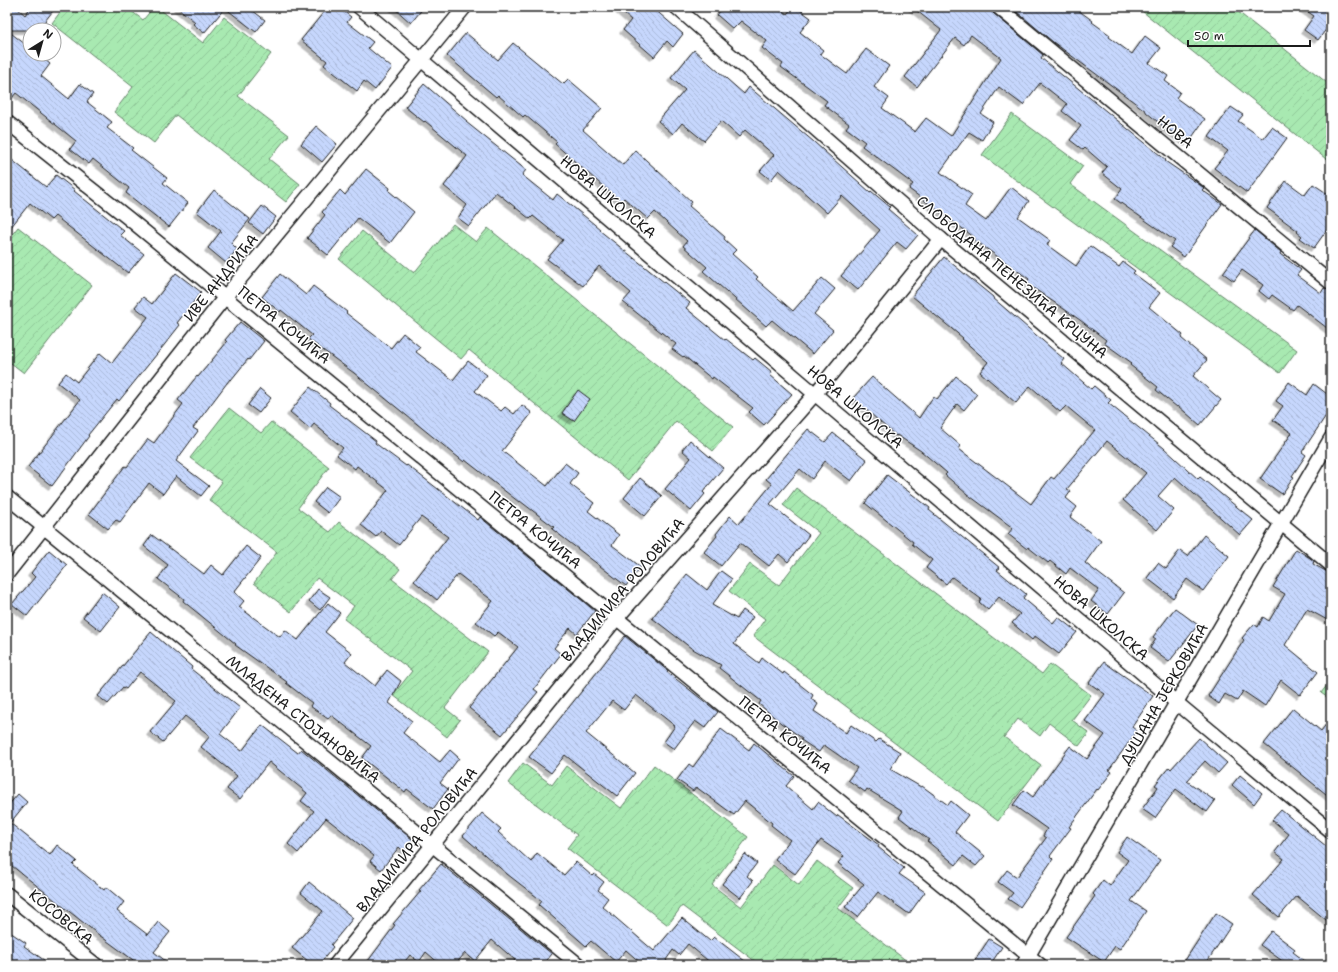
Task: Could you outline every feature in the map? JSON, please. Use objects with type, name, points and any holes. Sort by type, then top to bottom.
[{"type":"street","name":"НОВА ШКОЛСКА","points":[[358,7],[1177,703],[1331,831]]},
{"type":"street","name":"ИВЕ АНДРИЋА","points":[[7,574],[225,297],[465,7]]},
{"type":"street","name":"СЛОБОДАНА ПЕНЕЗИЋА КРЦУНА","points":[[676,7],[941,239],[1331,565]]},
{"type":"street","name":"НОВА","points":[[998,7],[1331,283]]},
{"type":"street","name":"ПЕТРА КОЧИЋА","points":[[7,122],[128,218],[617,618],[1026,960],[1040,965]]},
{"type":"street","name":"ВЛАДИМИРА РОЛОВИЋА","points":[[335,965],[617,618],[815,394],[941,239]]},
{"type":"street","name":"ДУШАНА ЈЕРКОВИЋА","points":[[1026,960],[1331,438]]},
{"type":"street","name":"МЛАДЕНА СТОЈАНОВИЋА","points":[[7,497],[579,965]]},
{"type":"street","name":"КОСОВСКА","points":[[7,894],[96,965]]},
{"type":"green space","points":[[64,7],[126,7],[143,20],[154,7],[157,7],[203,43],[224,17],[271,54],[238,96],[289,135],[269,159],[300,184],[286,202],[176,115],[154,143],[114,112],[133,87],[62,31],[62,22],[53,22]]},
{"type":"green space","points":[[1137,7],[1232,7],[1331,86],[1331,163]]},
{"type":"green space","points":[[1012,114],[1083,166],[1070,184],[1297,350],[1280,373],[982,155]]},
{"type":"green space","points":[[453,224],[476,242],[488,228],[733,427],[713,451],[676,421],[628,480],[469,350],[461,359],[339,259],[362,231],[414,273]]},
{"type":"green space","points":[[18,227],[92,285],[24,373],[7,360],[7,241]]},
{"type":"green space","points":[[229,408],[261,433],[271,422],[329,467],[298,508],[330,532],[339,522],[400,569],[392,579],[488,652],[445,708],[460,720],[447,737],[393,695],[412,671],[344,619],[354,606],[317,578],[291,612],[254,583],[277,552],[209,500],[222,482],[190,458]]},
{"type":"green space","points":[[796,488],[1042,674],[1050,664],[1091,695],[1072,720],[1089,733],[1079,746],[1049,723],[1040,736],[1018,719],[1004,737],[1041,765],[998,821],[753,636],[765,619],[729,591],[750,564],[779,585],[819,533],[783,505]]},
{"type":"green space","points":[[1331,680],[1331,700],[1321,693]]},
{"type":"green space","points":[[523,763],[552,785],[566,766],[621,808],[654,765],[748,837],[712,885],[741,907],[773,865],[799,885],[817,861],[853,888],[838,908],[912,965],[760,965],[682,906],[668,925],[567,848],[577,835],[508,783]]},
{"type":"building","points":[[11,7],[16,7],[25,15],[31,7],[56,7],[44,22],[22,22],[22,30],[7,30],[7,12]]},
{"type":"building","points":[[177,7],[248,7],[265,20],[256,32],[225,8],[204,33],[193,24],[195,22]]},
{"type":"building","points":[[328,7],[338,7],[351,17],[347,22],[373,42],[368,48],[392,68],[375,90],[364,81],[357,91],[324,65],[327,61],[301,40]]},
{"type":"building","points":[[393,7],[424,7],[411,23]]},
{"type":"building","points":[[616,7],[652,7],[683,34],[673,47],[667,41],[654,57],[623,30],[631,20]]},
{"type":"building","points":[[723,7],[777,7],[787,14],[793,7],[796,7],[811,18],[800,32],[823,50],[820,54],[847,74],[866,49],[889,66],[874,87],[889,98],[882,108],[915,132],[926,118],[951,136],[1001,58],[971,35],[964,45],[955,38],[917,87],[905,77],[941,30],[912,7],[990,7],[993,13],[1043,55],[1041,58],[1166,160],[1165,161],[1203,187],[1204,188],[1202,190],[1222,204],[1184,257],[1170,247],[1175,241],[1115,199],[1122,189],[1102,173],[1107,167],[1085,148],[1083,150],[1070,140],[1081,126],[1062,111],[1067,104],[1040,83],[1023,105],[999,87],[981,114],[993,122],[982,140],[969,132],[940,172],[972,195],[965,206],[986,221],[1011,187],[1029,201],[1018,217],[1050,240],[1047,245],[1076,266],[1090,246],[1119,267],[1123,262],[1135,271],[1133,273],[1160,293],[1149,307],[1183,335],[1181,338],[1207,360],[1193,376],[1221,400],[1200,425],[1178,406],[1177,407],[1156,390],[1158,387],[1130,365],[1132,363],[1104,343],[1106,340],[1080,320],[1026,283],[1029,279],[973,239],[974,237],[909,189],[913,184],[862,146],[865,142],[846,128],[849,124],[824,105],[827,101],[781,67],[783,64],[762,48],[767,41],[741,21],[733,29],[717,15]]},
{"type":"building","points":[[1011,7],[1074,7],[1110,35],[1109,37],[1132,54],[1145,36],[1161,48],[1149,63],[1168,76],[1165,81],[1180,92],[1176,98],[1205,119],[1188,143],[1163,126],[1146,111],[1053,42]]},
{"type":"building","points":[[1301,7],[1331,7],[1331,23],[1318,40],[1304,30],[1314,16]]},
{"type":"building","points":[[7,30],[22,42],[22,62],[48,62],[50,64],[41,76],[69,99],[80,84],[93,94],[87,102],[112,122],[107,128],[133,148],[131,150],[167,178],[163,183],[188,203],[169,227],[126,193],[129,188],[93,159],[89,164],[70,149],[76,141],[16,93],[7,104]]},
{"type":"building","points":[[466,33],[498,60],[513,43],[563,84],[568,79],[602,108],[583,130],[623,165],[635,150],[692,202],[689,206],[725,237],[724,239],[736,250],[732,254],[758,277],[756,279],[793,311],[822,278],[835,289],[814,314],[833,330],[813,354],[772,320],[766,326],[703,271],[707,267],[683,246],[687,241],[655,212],[648,219],[624,198],[621,202],[555,144],[557,142],[525,115],[523,117],[498,95],[496,97],[447,56]]},
{"type":"building","points":[[694,50],[744,94],[749,87],[870,192],[871,191],[890,207],[888,209],[918,235],[906,249],[897,242],[858,290],[841,276],[880,230],[842,196],[827,213],[779,170],[771,180],[760,171],[774,155],[745,130],[739,137],[721,121],[704,141],[682,123],[673,134],[658,121],[685,90],[671,78]]},
{"type":"building","points":[[424,84],[467,121],[466,122],[526,170],[522,175],[553,200],[557,194],[600,229],[599,230],[690,303],[686,308],[725,340],[726,339],[753,360],[755,358],[772,372],[770,375],[792,394],[764,425],[749,412],[753,408],[713,377],[712,379],[684,356],[683,357],[672,349],[676,344],[623,302],[631,293],[599,266],[583,286],[547,259],[563,240],[533,216],[530,219],[496,192],[469,226],[458,218],[467,205],[444,186],[467,156],[425,121],[424,122],[405,107]]},
{"type":"building","points":[[1231,107],[1243,115],[1238,121],[1263,139],[1272,127],[1287,138],[1247,193],[1214,168],[1228,151],[1209,137]]},
{"type":"building","points":[[316,126],[337,144],[322,162],[301,144]]},
{"type":"building","points":[[7,156],[46,187],[56,175],[124,231],[120,235],[144,254],[128,273],[55,216],[51,220],[30,203],[7,232]]},
{"type":"building","points":[[366,169],[390,188],[389,191],[414,212],[390,243],[358,218],[328,255],[307,238],[325,215],[322,212],[340,190],[345,195]]},
{"type":"building","points":[[1286,181],[1305,195],[1313,184],[1331,196],[1331,224],[1314,248],[1300,238],[1302,236],[1297,232],[1298,231],[1267,208]]},
{"type":"building","points":[[214,190],[250,219],[231,243],[237,249],[226,263],[208,248],[221,231],[197,212]]},
{"type":"building","points":[[262,206],[276,217],[263,234],[249,223]]},
{"type":"building","points":[[1255,230],[1281,252],[1280,254],[1301,270],[1297,275],[1321,293],[1324,288],[1331,291],[1331,331],[1297,305],[1293,310],[1272,295],[1269,299],[1259,291],[1263,285],[1242,270],[1234,281],[1223,273]]},
{"type":"building","points":[[944,257],[993,297],[1064,359],[1061,363],[1091,389],[1094,386],[1111,400],[1108,403],[1164,448],[1198,479],[1200,477],[1253,520],[1240,535],[1175,477],[1158,496],[1174,510],[1157,530],[1123,500],[1146,473],[1107,441],[1067,489],[1071,491],[1066,498],[1077,507],[1070,517],[1101,541],[1085,563],[1124,593],[1108,614],[1091,601],[1099,590],[1070,568],[1066,574],[1050,561],[1048,563],[1028,547],[1027,549],[1008,534],[1013,528],[967,494],[945,475],[947,473],[921,451],[897,435],[896,436],[853,398],[872,377],[919,418],[933,397],[937,399],[956,376],[977,394],[964,410],[957,404],[940,428],[961,446],[959,449],[1031,504],[1051,477],[1054,479],[1095,430],[1066,406],[1060,412],[1030,386],[1016,403],[980,372],[988,362],[962,339],[963,338],[912,296]]},
{"type":"building","points":[[176,273],[201,292],[177,323],[180,325],[119,401],[117,399],[88,435],[89,436],[52,486],[28,467],[80,400],[58,383],[66,373],[77,382],[100,353],[112,363],[148,317],[135,307],[143,297],[152,304]]},
{"type":"building","points":[[280,274],[306,295],[313,286],[391,348],[403,333],[420,347],[416,352],[453,380],[468,361],[487,375],[475,391],[476,392],[501,411],[505,407],[514,414],[522,405],[532,413],[502,451],[547,486],[565,463],[578,473],[570,484],[594,503],[588,511],[619,535],[612,545],[641,567],[626,586],[552,529],[554,527],[465,460],[464,462],[354,373],[308,339],[312,335],[262,297]]},
{"type":"building","points":[[240,322],[264,341],[249,360],[248,359],[231,380],[230,379],[193,428],[198,431],[176,461],[209,486],[201,496],[176,476],[163,494],[149,483],[120,522],[116,520],[108,529],[89,514],[125,466],[127,467],[148,439],[154,443],[183,404],[178,400],[227,342],[225,340]]},
{"type":"building","points":[[1289,382],[1307,395],[1314,384],[1331,397],[1331,408],[1302,452],[1306,455],[1292,476],[1294,477],[1282,494],[1260,479],[1292,433],[1273,420],[1283,406],[1276,401]]},
{"type":"building","points":[[310,387],[330,403],[329,405],[376,441],[375,443],[406,466],[407,465],[478,520],[480,517],[595,611],[577,634],[570,628],[554,648],[561,654],[534,689],[538,692],[502,735],[469,708],[518,647],[498,632],[494,636],[476,622],[493,601],[458,574],[437,600],[414,581],[448,537],[421,517],[399,545],[381,531],[376,537],[361,525],[388,490],[357,466],[355,469],[337,455],[343,448],[314,424],[310,429],[290,412]]},
{"type":"building","points":[[260,389],[271,398],[259,413],[248,405]]},
{"type":"building","points":[[578,390],[590,399],[574,421],[562,413]]},
{"type":"building","points":[[808,429],[825,442],[833,433],[867,460],[851,481],[825,461],[812,479],[800,469],[770,504],[809,535],[788,562],[779,554],[769,566],[740,543],[721,566],[704,552],[730,516],[739,524],[772,484],[766,479]]},
{"type":"building","points":[[690,440],[723,468],[703,492],[705,494],[691,511],[665,489],[691,458],[682,450]]},
{"type":"building","points":[[887,475],[930,508],[929,510],[1000,568],[997,570],[1026,594],[1023,598],[1053,623],[1058,617],[1077,632],[1059,654],[1035,636],[1032,640],[1012,623],[1020,614],[999,597],[988,610],[979,602],[981,599],[952,577],[946,584],[926,568],[932,560],[912,544],[913,542],[865,503]]},
{"type":"building","points":[[640,478],[662,496],[645,516],[624,498]]},
{"type":"building","points":[[326,487],[340,497],[328,513],[314,502]]},
{"type":"building","points":[[152,535],[204,574],[211,565],[223,575],[246,546],[261,558],[234,592],[244,601],[239,607],[280,637],[285,630],[298,640],[328,603],[340,613],[325,632],[352,653],[345,662],[375,686],[387,670],[401,681],[389,703],[412,721],[403,733],[440,762],[450,750],[459,758],[440,783],[448,789],[433,809],[407,789],[405,792],[362,758],[371,746],[331,715],[328,719],[310,706],[312,703],[286,683],[287,682],[235,645],[236,644],[183,601],[184,599],[158,579],[168,565],[144,546]]},
{"type":"building","points":[[1204,535],[1229,556],[1203,591],[1187,579],[1173,598],[1147,578],[1158,563],[1166,569],[1180,550],[1188,556]]},
{"type":"building","points":[[1296,549],[1314,561],[1313,564],[1331,574],[1331,622],[1307,609],[1285,645],[1318,672],[1300,695],[1281,680],[1265,706],[1243,691],[1237,701],[1225,694],[1219,704],[1208,696],[1244,640],[1242,638],[1254,624],[1258,627],[1263,617],[1269,621],[1285,594],[1273,587]]},
{"type":"building","points":[[49,550],[67,565],[27,616],[12,604],[35,577],[31,573]]},
{"type":"building","points":[[721,571],[732,579],[712,605],[737,619],[743,610],[753,617],[734,644],[759,663],[762,658],[783,674],[784,672],[813,695],[811,699],[818,704],[814,711],[846,733],[851,725],[876,742],[879,739],[900,752],[890,769],[921,787],[922,786],[948,805],[951,801],[968,815],[955,832],[985,856],[976,866],[963,856],[956,865],[927,841],[929,840],[899,817],[903,811],[867,789],[865,792],[848,780],[857,768],[824,745],[819,752],[801,740],[802,738],[781,723],[759,704],[761,701],[719,668],[721,665],[691,648],[652,618],[687,574],[707,590]]},
{"type":"building","points":[[318,589],[330,597],[320,610],[309,601]]},
{"type":"building","points":[[102,592],[120,607],[101,631],[83,617]]},
{"type":"building","points":[[1175,608],[1198,625],[1169,662],[1150,648],[1156,639],[1153,637]]},
{"type":"building","points":[[151,632],[192,667],[191,669],[240,708],[220,734],[242,751],[262,725],[298,753],[301,749],[413,840],[404,852],[399,847],[381,870],[370,861],[374,856],[326,818],[298,853],[288,844],[314,811],[301,801],[307,793],[269,762],[240,799],[227,789],[237,776],[201,747],[210,736],[185,716],[163,742],[150,732],[176,701],[140,672],[126,689],[123,687],[108,704],[98,696]]},
{"type":"building","points":[[625,636],[668,671],[667,672],[718,712],[705,728],[695,721],[674,749],[664,742],[675,726],[636,695],[624,710],[612,701],[586,733],[635,773],[617,796],[565,755],[551,773],[529,757]]},
{"type":"building","points":[[1104,662],[1153,696],[1132,727],[1137,731],[1109,770],[1112,772],[1098,790],[1097,789],[1069,827],[1071,828],[1050,856],[1053,859],[1020,907],[1008,899],[1013,893],[998,882],[1007,870],[1017,877],[1046,838],[1043,836],[1047,829],[1013,805],[1024,790],[1033,797],[1070,746],[1087,759],[1105,735],[1085,721],[1105,694],[1089,683]]},
{"type":"building","points":[[1293,708],[1321,731],[1331,718],[1331,798],[1264,744]]},
{"type":"building","points":[[721,729],[749,750],[754,743],[794,776],[786,786],[813,809],[818,802],[837,817],[838,815],[879,845],[878,847],[904,868],[899,874],[925,892],[909,914],[878,892],[858,917],[845,907],[864,884],[838,863],[844,856],[821,840],[795,874],[775,859],[790,840],[745,801],[734,815],[696,787],[693,791],[677,780],[689,764],[693,767]]},
{"type":"building","points":[[1199,738],[1227,763],[1218,773],[1205,761],[1187,781],[1215,801],[1207,812],[1176,789],[1155,818],[1142,809],[1158,787],[1155,785],[1169,767],[1171,769]]},
{"type":"building","points":[[1240,775],[1262,793],[1254,804],[1232,785]]},
{"type":"building","points":[[18,794],[27,802],[10,823],[50,855],[57,845],[77,861],[73,865],[104,890],[106,887],[124,902],[117,911],[148,935],[158,922],[170,932],[154,952],[171,965],[140,965],[99,935],[7,862],[7,807]]},
{"type":"building","points":[[1281,810],[1331,850],[1331,924],[1297,896],[1279,917],[1253,895],[1284,859],[1275,852],[1289,834],[1272,820]]},
{"type":"building","points":[[482,813],[501,829],[498,832],[531,862],[537,853],[564,875],[576,862],[592,876],[594,874],[604,882],[598,890],[608,898],[602,906],[654,951],[682,918],[710,941],[714,937],[750,965],[713,965],[688,944],[679,955],[673,950],[666,960],[671,965],[643,965],[626,950],[616,962],[591,941],[586,946],[539,905],[542,901],[507,874],[463,836]]},
{"type":"building","points":[[1127,837],[1160,860],[1131,901],[1146,911],[1120,949],[1115,946],[1104,962],[1066,937],[1095,896],[1093,894],[1103,880],[1110,886],[1128,860],[1117,852]]},
{"type":"building","points":[[745,854],[757,863],[747,876],[753,881],[740,898],[722,884]]},
{"type":"building","points":[[441,864],[552,954],[543,965],[510,965],[515,960],[492,940],[475,961],[465,953],[455,965],[441,965],[426,952],[419,962],[410,955],[402,965],[365,965],[395,925],[393,924],[421,891],[419,890]]},
{"type":"building","points":[[309,882],[353,918],[331,945],[333,947],[319,965],[313,965],[292,948],[323,911],[301,893]]},
{"type":"building","points":[[1216,913],[1232,924],[1205,965],[1182,965]]},
{"type":"building","points":[[7,930],[26,943],[24,946],[51,965],[7,965]]},
{"type":"building","points":[[1271,931],[1295,949],[1293,952],[1310,965],[1288,965],[1260,945]]},
{"type":"building","points":[[989,939],[1002,947],[990,965],[972,965]]}]
